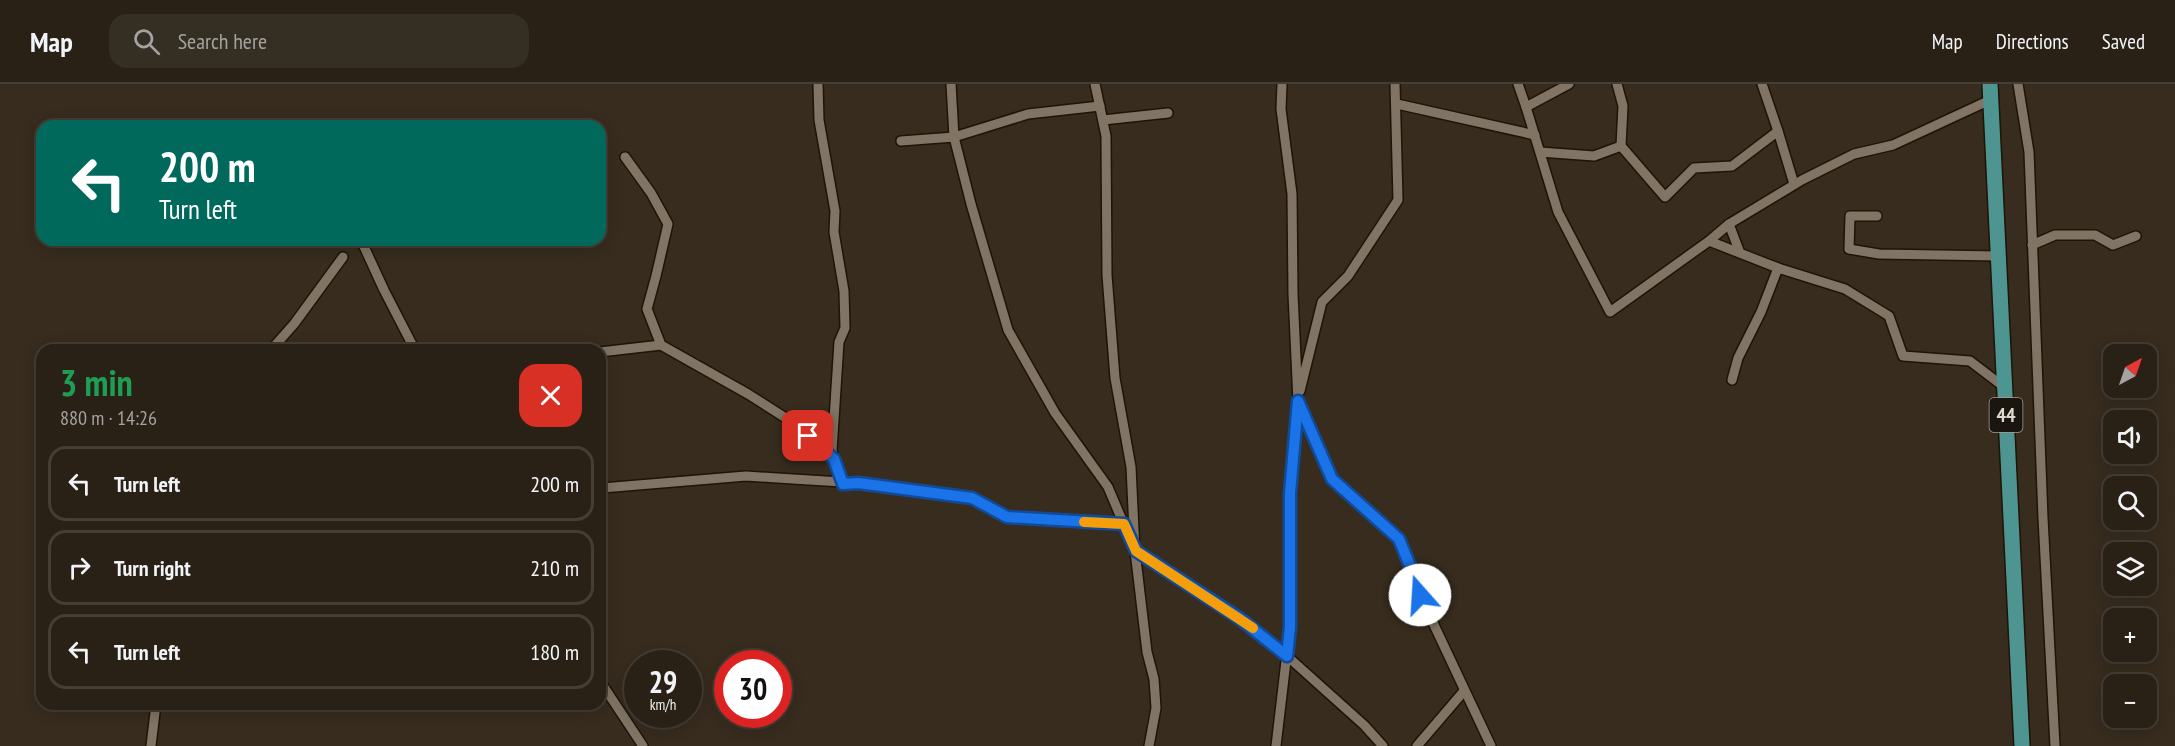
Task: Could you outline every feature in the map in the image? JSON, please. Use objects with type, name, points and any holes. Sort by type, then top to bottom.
[{"type":"main road","name":"44","points":[[1990,84],[2022,746]]},
{"type":"street","points":[[818,84],[819,120],[835,211],[834,232],[844,291],[845,328],[840,342],[832,450],[843,484]]},
{"type":"street","points":[[951,84],[954,137],[1008,330],[1055,413],[1108,487],[1129,525],[1136,551],[1147,652],[1154,679],[1156,708],[1149,746]]},
{"type":"street","points":[[1095,84],[1106,136],[1107,275],[1115,378],[1131,467],[1129,525]]},
{"type":"street","points":[[1276,746],[1290,627],[1290,493],[1298,401],[1293,294],[1292,194],[1281,109],[1282,84]]},
{"type":"street","points":[[1395,84],[1398,200],[1348,276],[1322,302],[1298,401],[1332,479],[1399,539],[1420,595],[1491,746]]},
{"type":"street","points":[[1518,84],[1557,212],[1610,312],[1729,224],[1794,184],[1854,154],[1893,145],[1990,100]]},
{"type":"street","points":[[1526,107],[1569,84]]},
{"type":"street","points":[[1617,84],[1623,106],[1621,146],[1665,197],[1694,168],[1732,166],[1778,131]]},
{"type":"street","points":[[1762,84],[1794,184]]},
{"type":"street","name":"44","points":[[2018,84],[2029,152],[2043,518],[2055,746]]},
{"type":"street","points":[[1397,104],[1534,135]]},
{"type":"street","points":[[902,141],[954,137],[1028,114],[1100,106]]},
{"type":"street","points":[[1103,120],[1168,113]]},
{"type":"street","points":[[1540,152],[1594,156],[1621,146]]},
{"type":"street","points":[[625,157],[651,193],[668,224],[647,309],[661,345]]},
{"type":"street","points":[[1877,216],[1850,216],[1849,249],[1879,254],[1998,256]]},
{"type":"street","points":[[1729,224],[1740,253]]},
{"type":"street","points":[[2032,244],[2055,235],[2095,235],[2113,245],[2136,236]]},
{"type":"street","points":[[1709,241],[1778,268],[1845,289],[1889,316],[1903,356],[1970,361],[2004,387]]},
{"type":"street","points":[[364,246],[412,344]]},
{"type":"street","points":[[276,344],[294,324],[343,257]]},
{"type":"street","points":[[1732,380],[1738,358],[1761,312],[1778,268]]},
{"type":"street","points":[[606,351],[661,345],[748,393],[795,424],[834,459]]},
{"type":"street","points":[[606,488],[746,476],[843,484],[858,483],[972,498],[1007,517],[1129,525]]},
{"type":"street","points":[[1136,551],[1239,618],[1287,656],[1364,725],[1383,746]]},
{"type":"street","points":[[606,690],[643,746]]},
{"type":"street","points":[[1417,746],[1464,691]]},
{"type":"street","points":[[151,746],[155,710]]},
{"type":"slow traffic","points":[[1084,522],[1124,524],[1136,551],[1253,628]]},
{"type":"route","points":[[808,436],[834,459],[843,484],[858,483],[972,498],[1007,517],[1124,524],[1136,551],[1239,618],[1287,656],[1290,627],[1290,493],[1298,401],[1332,479],[1399,539],[1420,595]]}]
